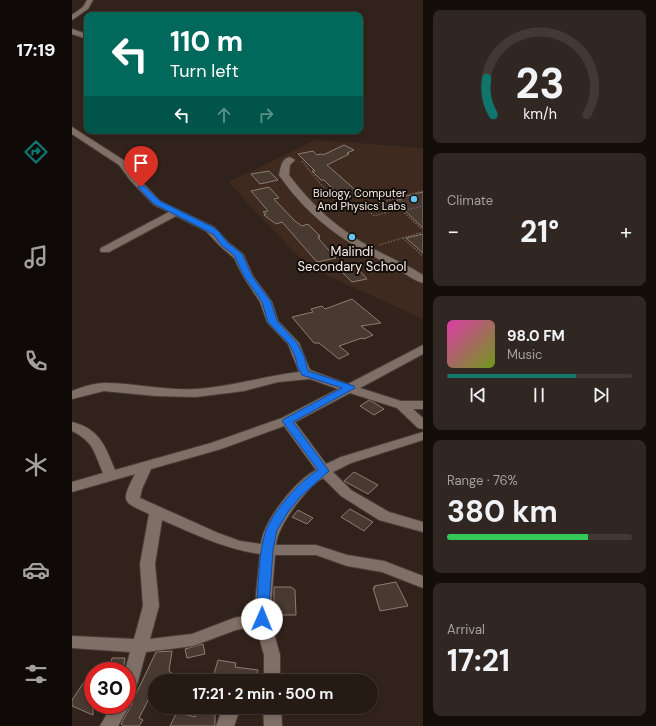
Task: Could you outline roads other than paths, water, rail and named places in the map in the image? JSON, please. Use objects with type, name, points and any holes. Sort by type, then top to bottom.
[{"type":"street","points":[[72,18],[86,8],[90,0]]},
{"type":"street","points":[[72,31],[84,36]]},
{"type":"street","points":[[72,130],[122,163],[153,200],[210,229],[224,244],[238,254],[248,276],[266,302],[273,322],[293,343],[299,356],[303,371],[310,375],[401,405],[423,405]]},
{"type":"street","points":[[290,160],[286,164],[284,175],[294,190],[318,214],[337,229],[366,248],[423,280]]},
{"type":"street","points":[[105,250],[177,212]]},
{"type":"street","points":[[72,487],[216,446],[287,421],[423,349]]},
{"type":"street","points":[[72,395],[86,390],[104,387],[156,392],[196,393],[244,387],[278,378],[310,375]]},
{"type":"street","points":[[401,405],[423,425]]},
{"type":"street","points":[[287,421],[324,471],[334,483],[346,493],[384,516],[423,527]]},
{"type":"street","points":[[72,426],[88,434],[97,443],[111,476]]},
{"type":"street","points":[[272,674],[272,655],[262,619],[268,550],[272,530],[284,510],[315,476],[324,471],[346,460],[423,436]]},
{"type":"street","points":[[145,467],[132,499],[137,504],[226,542],[252,549],[316,550],[347,560],[384,567],[423,582]]},
{"type":"street","points":[[134,662],[152,599],[147,566],[156,512]]},
{"type":"street","points":[[72,642],[138,647],[194,640],[234,624],[262,619]]},
{"type":"street","points":[[109,726],[116,714]]},
{"type":"street","points":[[225,726],[229,714]]},
{"type":"street","points":[[272,714],[273,726]]},
{"type":"place","name":"Biology, Computer And Physics Labs","points":[[414,199]]},
{"type":"place","name":"Malindi Secondary School","points":[[352,237]]}]
